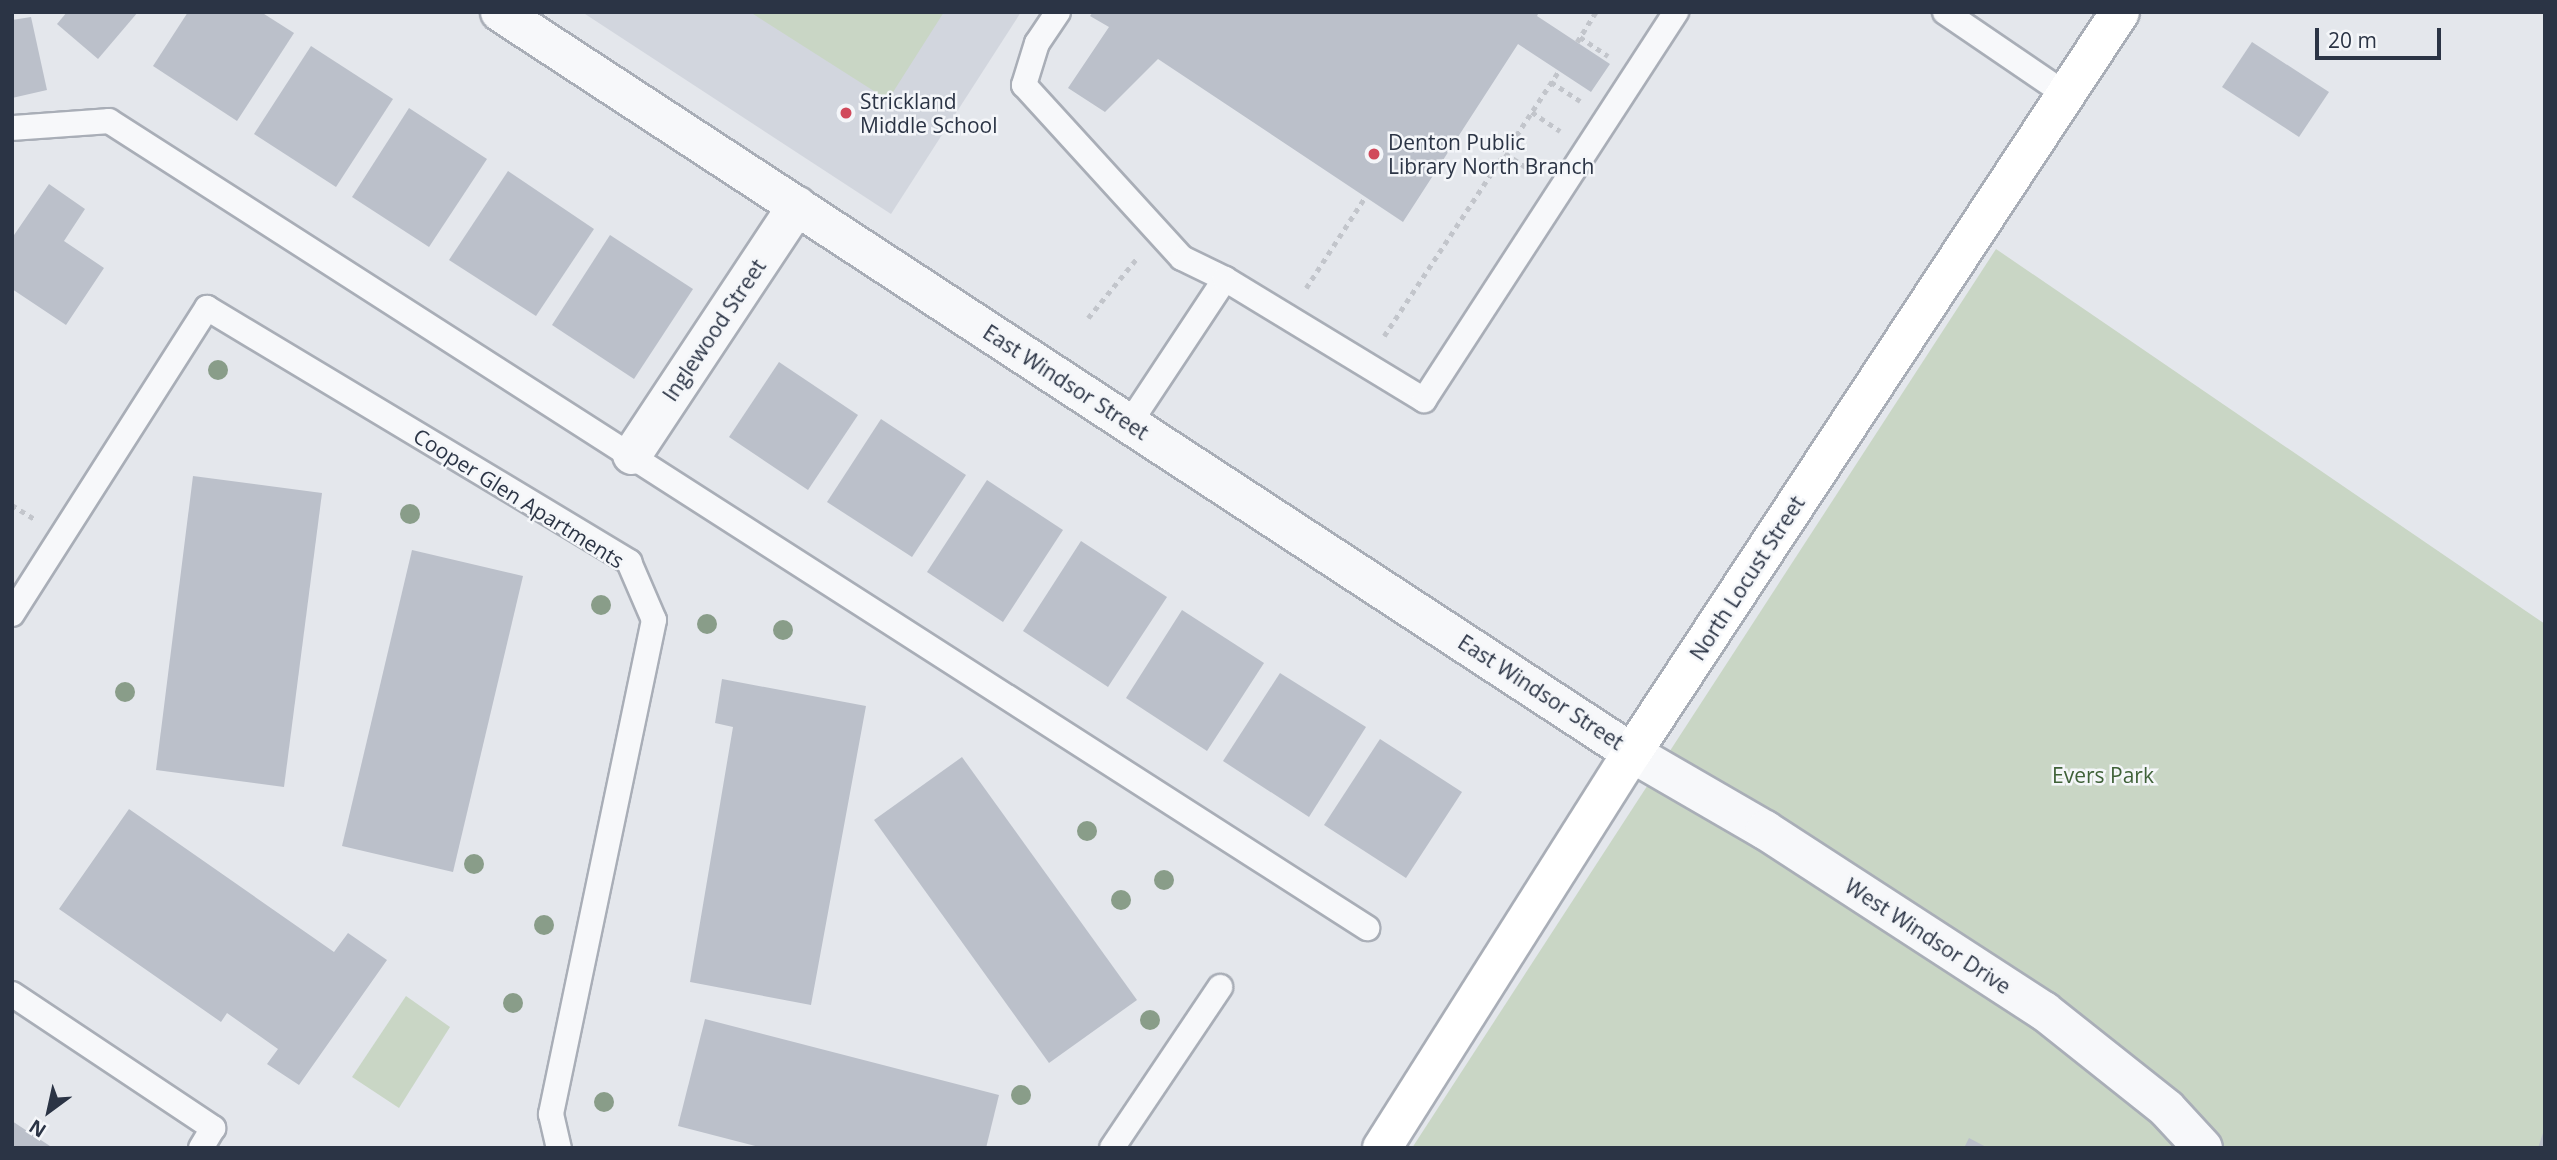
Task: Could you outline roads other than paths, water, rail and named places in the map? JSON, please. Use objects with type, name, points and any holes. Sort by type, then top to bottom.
[{"type":"main road","name":"North Locust Street","points":[[1382,1148],[1632,752],[2120,12]]},
{"type":"street","name":"East Windsor Street","points":[[500,12],[1632,752]]},
{"type":"street","name":"Inglewood Street","points":[[632,455],[797,206]]},
{"type":"street","name":"West Windsor Drive","points":[[1632,752],[1765,830],[2044,1011],[2167,1110],[2203,1148]]},
{"type":"lane","points":[[1058,12],[1038,43],[1024,85],[1182,258],[1225,279],[1424,400],[1676,12]]},
{"type":"lane","points":[[1945,12],[2065,94]]},
{"type":"lane","points":[[12,128],[109,121],[1367,929]]},
{"type":"lane","points":[[1129,424],[1225,279]]},
{"type":"lane","name":"Cooper Glen Apartments","points":[[12,614],[207,308],[629,562],[654,620],[551,1114],[558,1148]]},
{"type":"lane","points":[[1112,1148],[1220,987]]},
{"type":"lane","points":[[12,995],[213,1128],[201,1148]]},
{"type":"place","name":"Strickland Middle School","points":[[846,113]]},
{"type":"place","name":"Denton Public Library North Branch","points":[[1374,154]]},
{"type":"park label","name":"Evers Park","points":[[2103,775]]}]
